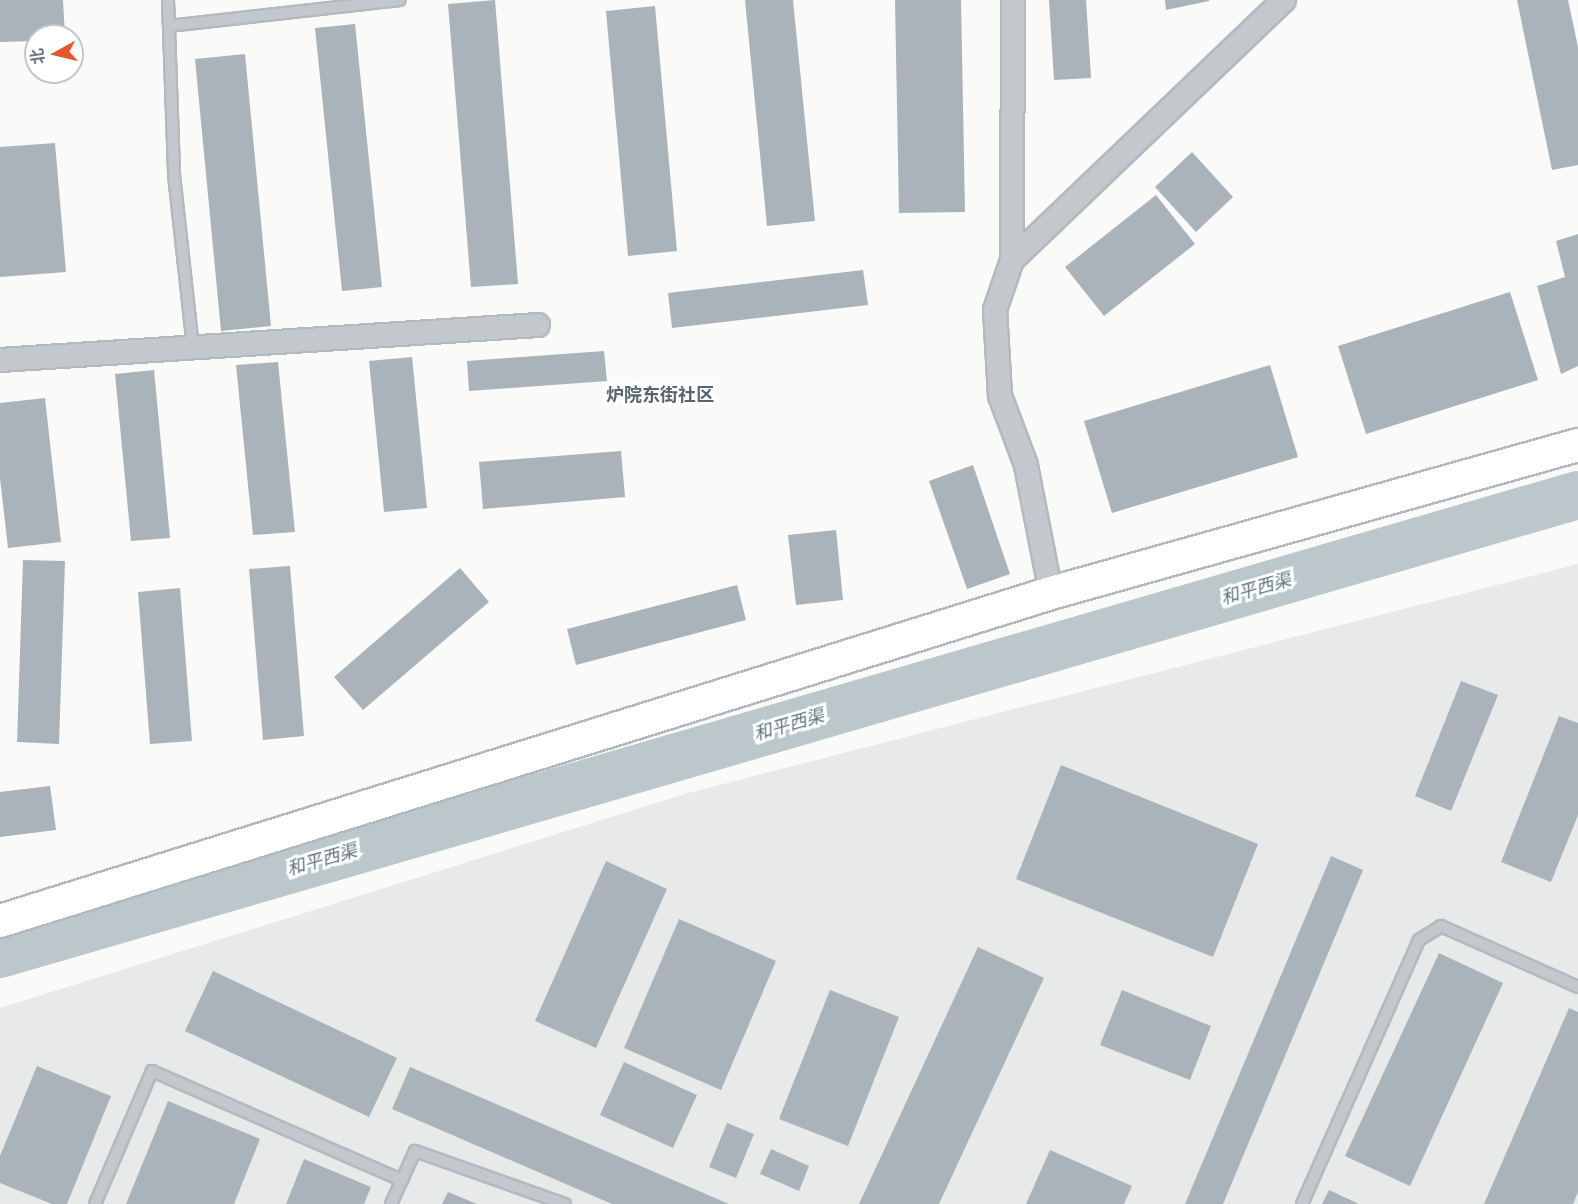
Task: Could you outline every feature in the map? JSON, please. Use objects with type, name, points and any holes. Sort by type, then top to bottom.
[{"type":"street","points":[[1014,0],[1012,260],[995,310],[1000,396],[1026,465],[1051,593]]},
{"type":"street","points":[[1012,260],[1284,0]]},
{"type":"street","points":[[0,360],[538,325]]},
{"type":"street","points":[[0,921],[1051,593],[1578,445]]},
{"type":"lane","points":[[168,0],[174,175],[194,347]]},
{"type":"lane","points":[[169,26],[400,0]]},
{"type":"lane","points":[[1302,1204],[1419,940],[1441,926],[1578,987]]},
{"type":"lane","points":[[95,1204],[152,1071],[402,1180]]},
{"type":"lane","points":[[391,1204],[415,1151],[565,1204]]},
{"type":"shaded area","points":[[1578,564],[1578,1204],[0,1204],[0,1008],[688,793]]},
{"type":"building","points":[[0,0],[63,0],[64,24],[24,24],[24,41],[0,42]]},
{"type":"building","points":[[495,0],[518,284],[471,287],[448,4]]},
{"type":"building","points":[[745,0],[793,0],[815,221],[767,226]]},
{"type":"building","points":[[895,0],[961,0],[965,212],[899,213]]},
{"type":"building","points":[[1049,0],[1086,0],[1091,78],[1054,80]]},
{"type":"building","points":[[1165,0],[1209,0],[1209,1],[1166,10]]},
{"type":"building","points":[[1517,0],[1568,0],[1578,47],[1578,165],[1552,170]]},
{"type":"building","points":[[655,6],[677,251],[628,256],[606,11]]},
{"type":"building","points":[[355,24],[382,287],[342,291],[315,28]]},
{"type":"building","points":[[245,54],[271,326],[221,331],[195,59]]},
{"type":"building","points":[[55,143],[66,272],[0,277],[0,147]]},
{"type":"building","points":[[1192,152],[1233,197],[1196,232],[1155,187]]},
{"type":"building","points":[[1156,195],[1195,244],[1104,316],[1065,267]]},
{"type":"building","points":[[1578,234],[1578,366],[1561,374],[1537,286],[1565,277],[1556,241]]},
{"type":"building","points":[[863,270],[868,305],[672,328],[668,293]]},
{"type":"building","points":[[1510,292],[1538,380],[1366,434],[1338,346]]},
{"type":"building","points":[[604,351],[607,381],[469,391],[467,361]]},
{"type":"building","points":[[412,357],[427,508],[384,512],[369,361]]},
{"type":"building","points":[[278,362],[295,532],[253,535],[236,365]]},
{"type":"building","points":[[1270,365],[1298,457],[1112,513],[1084,421]]},
{"type":"building","points":[[154,370],[170,538],[131,541],[115,374]]},
{"type":"building","points":[[45,398],[61,542],[8,548],[0,478],[0,403]]},
{"type":"building","points":[[621,451],[625,497],[483,509],[479,462]]},
{"type":"building","points":[[973,465],[1010,574],[967,589],[929,481]]},
{"type":"building","points":[[836,530],[843,600],[796,605],[788,535]]},
{"type":"building","points":[[23,560],[65,561],[59,744],[17,742]]},
{"type":"building","points":[[290,566],[304,736],[263,740],[249,569]]},
{"type":"building","points":[[460,568],[489,602],[363,710],[334,677]]},
{"type":"building","points":[[737,585],[746,620],[576,665],[567,629]]},
{"type":"building","points":[[180,588],[192,741],[150,744],[138,592]]},
{"type":"building","points":[[1461,681],[1498,695],[1451,811],[1415,796]]},
{"type":"building","points":[[1559,716],[1578,723],[1578,815],[1551,882],[1501,862]]},
{"type":"building","points":[[1061,765],[1258,844],[1213,957],[1016,879]]},
{"type":"building","points":[[50,786],[56,830],[0,837],[0,792]]},
{"type":"building","points":[[1331,856],[1363,870],[1223,1204],[1185,1204]]},
{"type":"building","points":[[606,861],[667,889],[596,1048],[535,1021]]},
{"type":"building","points":[[679,919],[776,961],[721,1090],[624,1048]]},
{"type":"building","points":[[978,947],[1044,978],[939,1204],[859,1204]]},
{"type":"building","points":[[1439,953],[1503,983],[1410,1186],[1345,1156]]},
{"type":"building","points":[[213,971],[397,1058],[369,1117],[185,1031]]},
{"type":"building","points":[[830,990],[899,1017],[848,1146],[779,1119]]},
{"type":"building","points":[[1122,990],[1211,1026],[1190,1080],[1100,1045]]},
{"type":"building","points":[[1569,1008],[1578,1012],[1578,1192],[1573,1204],[1484,1204]]},
{"type":"building","points":[[624,1062],[697,1095],[673,1148],[600,1115]]},
{"type":"building","points":[[37,1066],[111,1096],[67,1204],[52,1204],[0,1183],[0,1156]]},
{"type":"building","points":[[410,1067],[729,1204],[612,1204],[392,1109]]},
{"type":"building","points":[[168,1101],[260,1139],[234,1204],[126,1204]]},
{"type":"building","points":[[727,1123],[754,1134],[736,1178],[709,1167]]},
{"type":"building","points":[[771,1149],[809,1166],[799,1191],[760,1174]]},
{"type":"building","points":[[1050,1150],[1132,1186],[1124,1204],[1026,1204]]},
{"type":"building","points":[[304,1159],[371,1187],[364,1204],[286,1204]]},
{"type":"building","points":[[1329,1190],[1359,1204],[1322,1204]]},
{"type":"building","points":[[448,1192],[477,1204],[442,1204]]},
{"type":"waterway","name":"和平西渠","points":[[0,954],[1578,495]]},
{"type":"district","name":"炉院东街社区","points":[[660,395]]}]
